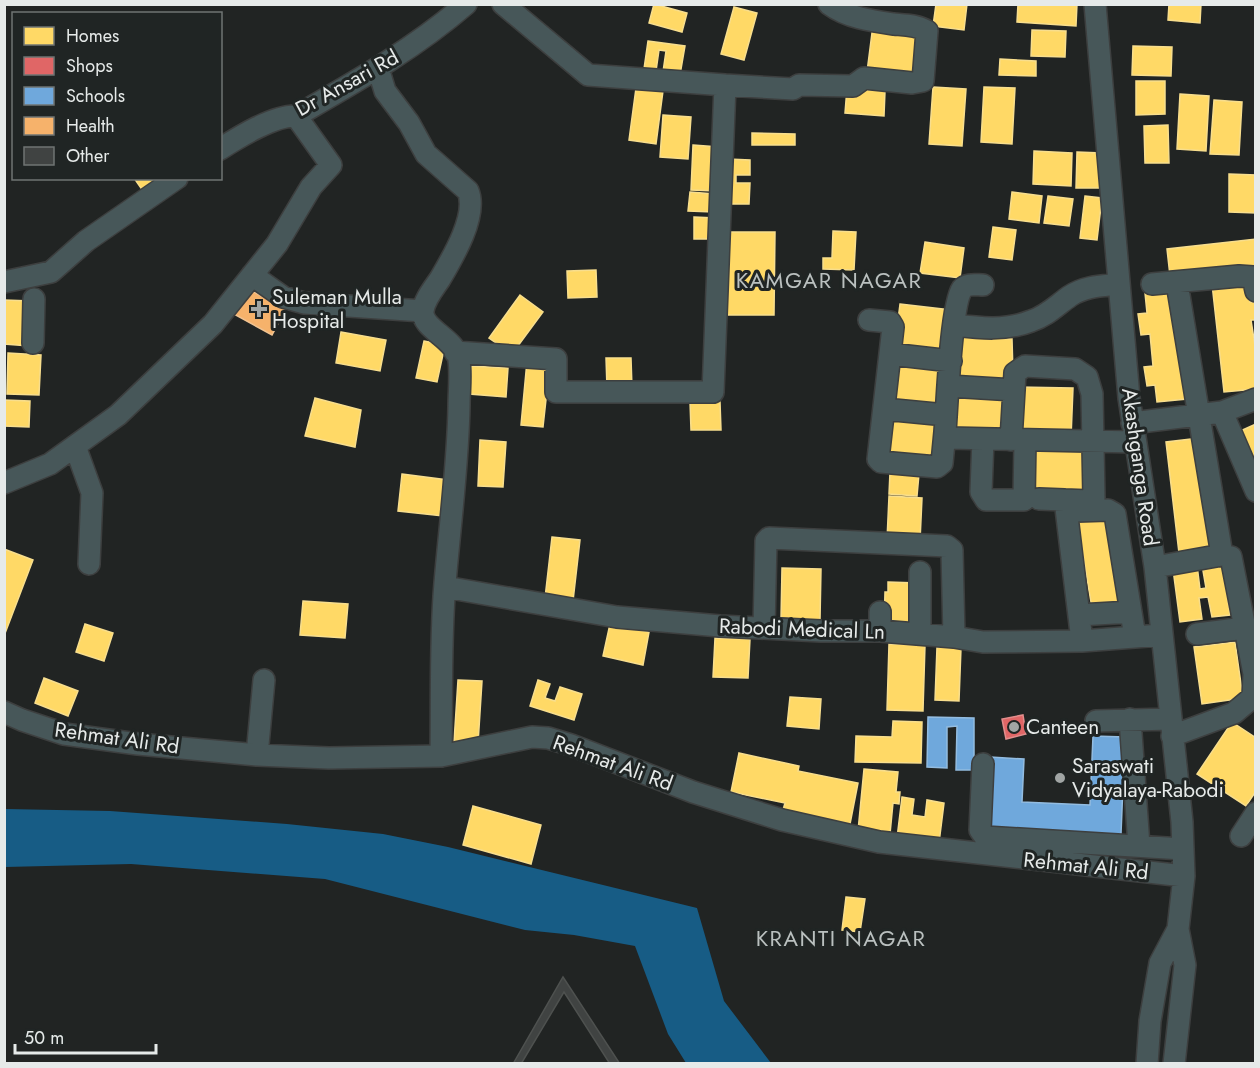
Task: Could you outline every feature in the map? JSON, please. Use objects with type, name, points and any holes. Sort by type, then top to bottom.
[{"type":"street","name":"Dr Ansari Rd","points":[[222,148],[284,116],[296,116],[378,68],[441,26],[466,4]]},
{"type":"street","points":[[503,4],[588,75],[793,89],[799,85],[853,86],[864,78],[912,83],[923,81],[927,31],[919,27],[868,20],[839,12],[829,4]]},
{"type":"street","name":"Akashganga Road","points":[[1095,4],[1134,433],[1155,567],[1183,849],[1184,876],[1178,929],[1185,966],[1174,1064]]},
{"type":"street","points":[[378,68],[385,91],[409,123],[426,154],[468,191],[471,199],[471,208],[463,234],[423,311],[425,321],[448,340],[459,358],[458,438],[445,586],[441,756]]},
{"type":"street","points":[[455,352],[556,359],[556,392],[713,392],[725,85]]},
{"type":"street","points":[[4,483],[50,464],[118,415],[213,324],[277,244],[311,187],[331,165],[296,116]]},
{"type":"street","points":[[4,282],[51,272],[86,241],[174,180]]},
{"type":"street","points":[[252,275],[283,297],[304,303],[423,311]]},
{"type":"street","points":[[1152,284],[1239,276],[1253,277],[1256,291]]},
{"type":"street","points":[[1177,283],[1222,555]]},
{"type":"street","points":[[869,320],[890,322],[894,327],[878,459],[881,462],[937,467],[942,463],[954,326],[962,289],[967,285],[983,285]]},
{"type":"street","points":[[954,326],[998,329],[1031,321],[1089,287],[1119,285]]},
{"type":"street","points":[[33,343],[34,299]]},
{"type":"street","points":[[890,354],[951,362]]},
{"type":"street","points":[[983,439],[981,492],[987,500],[1024,500],[1014,390],[1015,373],[1025,366],[1075,369],[1087,377],[1092,394],[1094,498],[1066,506]]},
{"type":"street","points":[[949,386],[1014,390]]},
{"type":"street","points":[[946,424],[949,438],[1093,442],[1199,415],[1222,412],[1256,399]]},
{"type":"street","points":[[884,410],[946,424]]},
{"type":"street","points":[[1222,412],[1256,491]]},
{"type":"street","points":[[75,446],[92,493],[89,564]]},
{"type":"street","points":[[1039,499],[1066,506],[1108,510],[1115,514],[1135,637]]},
{"type":"street","points":[[1066,506],[1082,641]]},
{"type":"street","points":[[764,628],[766,541],[769,538],[947,546],[952,550],[954,637]]},
{"type":"street","points":[[1096,721],[1130,719],[1171,728],[1249,710],[1255,673],[1231,557],[1222,555],[1155,567]]},
{"type":"street","points":[[920,572],[920,634]]},
{"type":"street","name":"Rabodi Medical Ln","points":[[445,586],[617,617],[764,628],[880,622],[920,634],[983,642],[1082,641],[1161,635]]},
{"type":"street","points":[[1079,615],[1131,612]]},
{"type":"street","points":[[1197,634],[1245,628]]},
{"type":"street","points":[[257,755],[264,680]]},
{"type":"street","name":"Rehmat Ali Rd","points":[[4,711],[22,720],[64,734],[138,744],[257,755],[329,758],[441,756],[532,737],[548,738],[715,799],[782,820],[879,842],[1184,876]]},
{"type":"street","points":[[1130,719],[1138,846]]},
{"type":"street","points":[[983,764],[980,830],[985,837],[1183,849]]},
{"type":"street","points":[[1241,836],[1256,813]]},
{"type":"street","name":"Akashganga Road","points":[[1146,1064],[1150,1021],[1160,963],[1178,929]]},
{"type":"water","points":[[5,809],[110,811],[287,824],[383,834],[448,847],[697,908],[724,1001],[771,1063],[686,1063],[668,1034],[635,946],[574,935],[525,930],[325,879],[131,864],[5,867]]},
{"type":"building: Homes","points":[[654,4],[687,13],[682,32],[649,23]]},
{"type":"building: Homes","points":[[936,4],[967,4],[964,30],[933,26]]},
{"type":"building: Homes","points":[[1018,4],[1077,4],[1076,26],[1017,22]]},
{"type":"building: Homes","points":[[1169,4],[1201,4],[1200,23],[1168,20]]},
{"type":"building: Homes","points":[[734,7],[757,13],[744,60],[721,54]]},
{"type":"building: Homes","points":[[873,25],[920,30],[913,76],[867,72]]},
{"type":"building: Homes","points":[[1032,30],[1066,31],[1065,57],[1031,56]]},
{"type":"building: Homes","points":[[648,41],[685,46],[680,75],[663,72],[666,51],[659,50],[656,71],[644,69]]},
{"type":"building: Homes","points":[[1133,46],[1172,47],[1171,76],[1132,75]]},
{"type":"building: Homes","points":[[1000,59],[1036,61],[1036,76],[999,75]]},
{"type":"building: Homes","points":[[1136,81],[1165,81],[1165,114],[1136,115]]},
{"type":"building: Homes","points":[[933,87],[966,89],[962,146],[929,144]]},
{"type":"building: Homes","points":[[984,87],[1015,88],[1012,144],[981,142]]},
{"type":"building: Homes","points":[[636,88],[663,91],[656,144],[629,140]]},
{"type":"building: Homes","points":[[847,88],[885,91],[884,116],[845,113]]},
{"type":"building: Homes","points":[[1180,94],[1209,96],[1206,151],[1177,149]]},
{"type":"building: Homes","points":[[1214,100],[1242,102],[1239,155],[1210,154]]},
{"type":"building: Homes","points":[[663,115],[691,117],[688,159],[660,157]]},
{"type":"building: Homes","points":[[1168,125],[1169,163],[1145,163],[1144,126]]},
{"type":"building: Homes","points":[[752,133],[795,134],[795,145],[752,145]]},
{"type":"building: Homes","points":[[693,145],[719,147],[716,191],[691,190]]},
{"type":"building: Homes","points":[[1034,151],[1072,153],[1071,186],[1033,184]]},
{"type":"building: Homes","points":[[1077,152],[1102,153],[1101,188],[1076,188]]},
{"type":"building: Homes","points":[[728,159],[750,160],[750,175],[736,175],[736,183],[750,183],[749,204],[728,204]]},
{"type":"building: Homes","points":[[1229,174],[1256,175],[1256,213],[1229,212]]},
{"type":"building: Homes","points":[[135,180],[157,180],[158,181],[143,191]]},
{"type":"building: Homes","points":[[690,192],[714,194],[713,212],[688,211]]},
{"type":"building: Homes","points":[[1012,192],[1042,196],[1039,223],[1009,219]]},
{"type":"building: Homes","points":[[1048,196],[1073,199],[1069,226],[1044,223]]},
{"type":"building: Homes","points":[[1085,196],[1102,198],[1097,240],[1080,238]]},
{"type":"building: Homes","points":[[694,217],[716,218],[716,239],[694,239]]},
{"type":"building: Homes","points":[[993,227],[1016,230],[1012,260],[989,257]]},
{"type":"building: Homes","points":[[833,231],[856,232],[854,270],[823,269],[823,258],[832,258]]},
{"type":"building: Homes","points":[[725,232],[775,232],[774,315],[724,315]]},
{"type":"building: Homes","points":[[1256,239],[1256,266],[1170,276],[1167,249]]},
{"type":"building: Homes","points":[[925,242],[964,248],[960,278],[920,273]]},
{"type":"building: Homes","points":[[596,270],[597,297],[568,298],[567,271]]},
{"type":"building: Homes","points":[[1247,280],[1250,302],[1256,302],[1256,320],[1251,320],[1256,352],[1256,389],[1224,392],[1212,284]]},
{"type":"building: Homes","points":[[1175,290],[1187,399],[1157,402],[1155,385],[1147,386],[1144,367],[1153,366],[1150,334],[1141,335],[1138,314],[1147,313],[1145,293]]},
{"type":"building: Homes","points":[[520,295],[543,312],[512,354],[489,338]]},
{"type":"building: Homes","points":[[4,300],[31,301],[29,346],[4,344]]},
{"type":"building: Homes","points":[[900,304],[951,310],[945,358],[894,352]]},
{"type":"building: Homes","points":[[341,332],[386,340],[380,371],[336,363]]},
{"type":"building: Homes","points":[[956,336],[1012,339],[1013,373],[1008,387],[954,385]]},
{"type":"building: Homes","points":[[424,341],[445,345],[437,382],[416,378]]},
{"type":"building: Homes","points":[[8,353],[41,355],[39,395],[7,394]]},
{"type":"building: Homes","points":[[606,358],[631,358],[632,388],[607,388]]},
{"type":"building: Homes","points":[[892,359],[941,364],[941,409],[887,405]]},
{"type":"building: Homes","points":[[527,361],[550,363],[543,427],[521,425]]},
{"type":"building: Homes","points":[[471,366],[508,368],[506,397],[469,394]]},
{"type":"building: Homes","points":[[1018,387],[1073,388],[1071,438],[1016,436]]},
{"type":"building: Homes","points":[[957,390],[1011,392],[1009,437],[955,435]]},
{"type":"building: Homes","points":[[315,398],[361,410],[355,447],[305,436]]},
{"type":"building: Homes","points":[[4,400],[30,401],[29,427],[4,426]]},
{"type":"building: Homes","points":[[690,402],[720,402],[721,430],[691,430]]},
{"type":"building: Homes","points":[[889,415],[942,419],[938,463],[883,459]]},
{"type":"building: Homes","points":[[1256,424],[1256,479],[1236,433]]},
{"type":"building: Homes","points":[[1199,438],[1212,549],[1179,553],[1166,442]]},
{"type":"building: Homes","points":[[480,440],[506,442],[503,487],[478,486]]},
{"type":"building: Homes","points":[[1030,444],[1092,447],[1089,496],[1027,493]]},
{"type":"building: Homes","points":[[890,472],[919,474],[917,496],[889,494]]},
{"type":"building: Homes","points":[[402,474],[448,480],[443,516],[398,511]]},
{"type":"building: Homes","points":[[889,496],[922,498],[920,541],[887,540]]},
{"type":"building: Homes","points":[[1111,514],[1122,612],[1093,614],[1077,519]]},
{"type":"building: Homes","points":[[552,537],[580,540],[573,601],[545,598]]},
{"type":"building: Homes","points":[[4,549],[33,560],[4,636]]},
{"type":"building: Homes","points":[[1222,562],[1230,615],[1212,617],[1208,597],[1199,598],[1202,619],[1180,622],[1173,569],[1197,565],[1200,589],[1206,588],[1202,565]]},
{"type":"building: Homes","points":[[782,568],[821,569],[820,620],[781,619]]},
{"type":"building: Homes","points":[[888,582],[918,583],[917,629],[884,629],[885,592],[888,592]]},
{"type":"building: Homes","points":[[303,601],[348,604],[345,638],[300,635]]},
{"type":"building: Homes","points":[[85,624],[113,633],[104,661],[76,652]]},
{"type":"building: Homes","points":[[610,624],[649,632],[643,665],[603,656]]},
{"type":"building: Homes","points":[[715,638],[750,639],[748,678],[713,677]]},
{"type":"building: Homes","points":[[1235,642],[1243,698],[1202,704],[1194,647]]},
{"type":"building: Homes","points":[[889,644],[925,645],[923,711],[887,710]]},
{"type":"building: Homes","points":[[937,647],[961,648],[959,701],[935,700]]},
{"type":"building: Homes","points":[[44,678],[78,691],[68,716],[35,703]]},
{"type":"building: Homes","points":[[458,680],[482,681],[478,744],[454,742]]},
{"type":"building: Homes","points":[[538,680],[550,684],[545,698],[555,701],[560,687],[582,694],[574,720],[530,706]]},
{"type":"building: Homes","points":[[790,697],[821,699],[819,729],[787,726]]},
{"type":"building: Homes","points":[[893,721],[922,722],[921,763],[855,762],[856,736],[892,737]]},
{"type":"building: Homes","points":[[1232,722],[1256,738],[1256,791],[1246,806],[1197,774]]},
{"type":"building: Homes","points":[[739,753],[799,766],[798,771],[858,783],[850,824],[783,810],[785,803],[731,792]]},
{"type":"building: Homes","points":[[864,769],[898,772],[896,792],[900,792],[899,804],[893,803],[890,834],[858,831]]},
{"type":"building: Homes","points":[[902,797],[914,799],[912,815],[925,817],[927,800],[944,803],[939,843],[897,838]]},
{"type":"building: Homes","points":[[473,806],[541,825],[531,864],[463,845]]},
{"type":"building: Homes","points":[[846,897],[865,899],[860,932],[842,930]]},
{"type":"building: Shops","name":"Canteen","points":[[1023,715],[1026,734],[1006,739],[1002,719]]},
{"type":"building: Schools","points":[[928,717],[974,718],[974,770],[956,770],[957,726],[947,727],[947,768],[927,767]]},
{"type":"building: Schools","name":"Saraswati Vidyalaya-Rabodi","points":[[1093,736],[1125,737],[1121,834],[988,829],[991,757],[1024,759],[1022,802],[1090,805]]},
{"type":"building: Health","points":[[246,288],[286,309],[272,335],[232,313]]},
{"type":"building: Other","points":[[563,977],[620,1064],[610,1064],[564,992],[521,1064],[513,1064]]},
{"type":"place","name":"Suleman Mulla Hospital","points":[[259,309]]},
{"type":"place","name":"Canteen","points":[[1014,727]]},
{"type":"place","name":"Saraswati Vidyalaya-Rabodi","points":[[1060,778]]},
{"type":"district","name":"KAMGAR NAGAR","points":[[829,280]]},
{"type":"district","name":"KRANTI NAGAR","points":[[841,938]]}]
